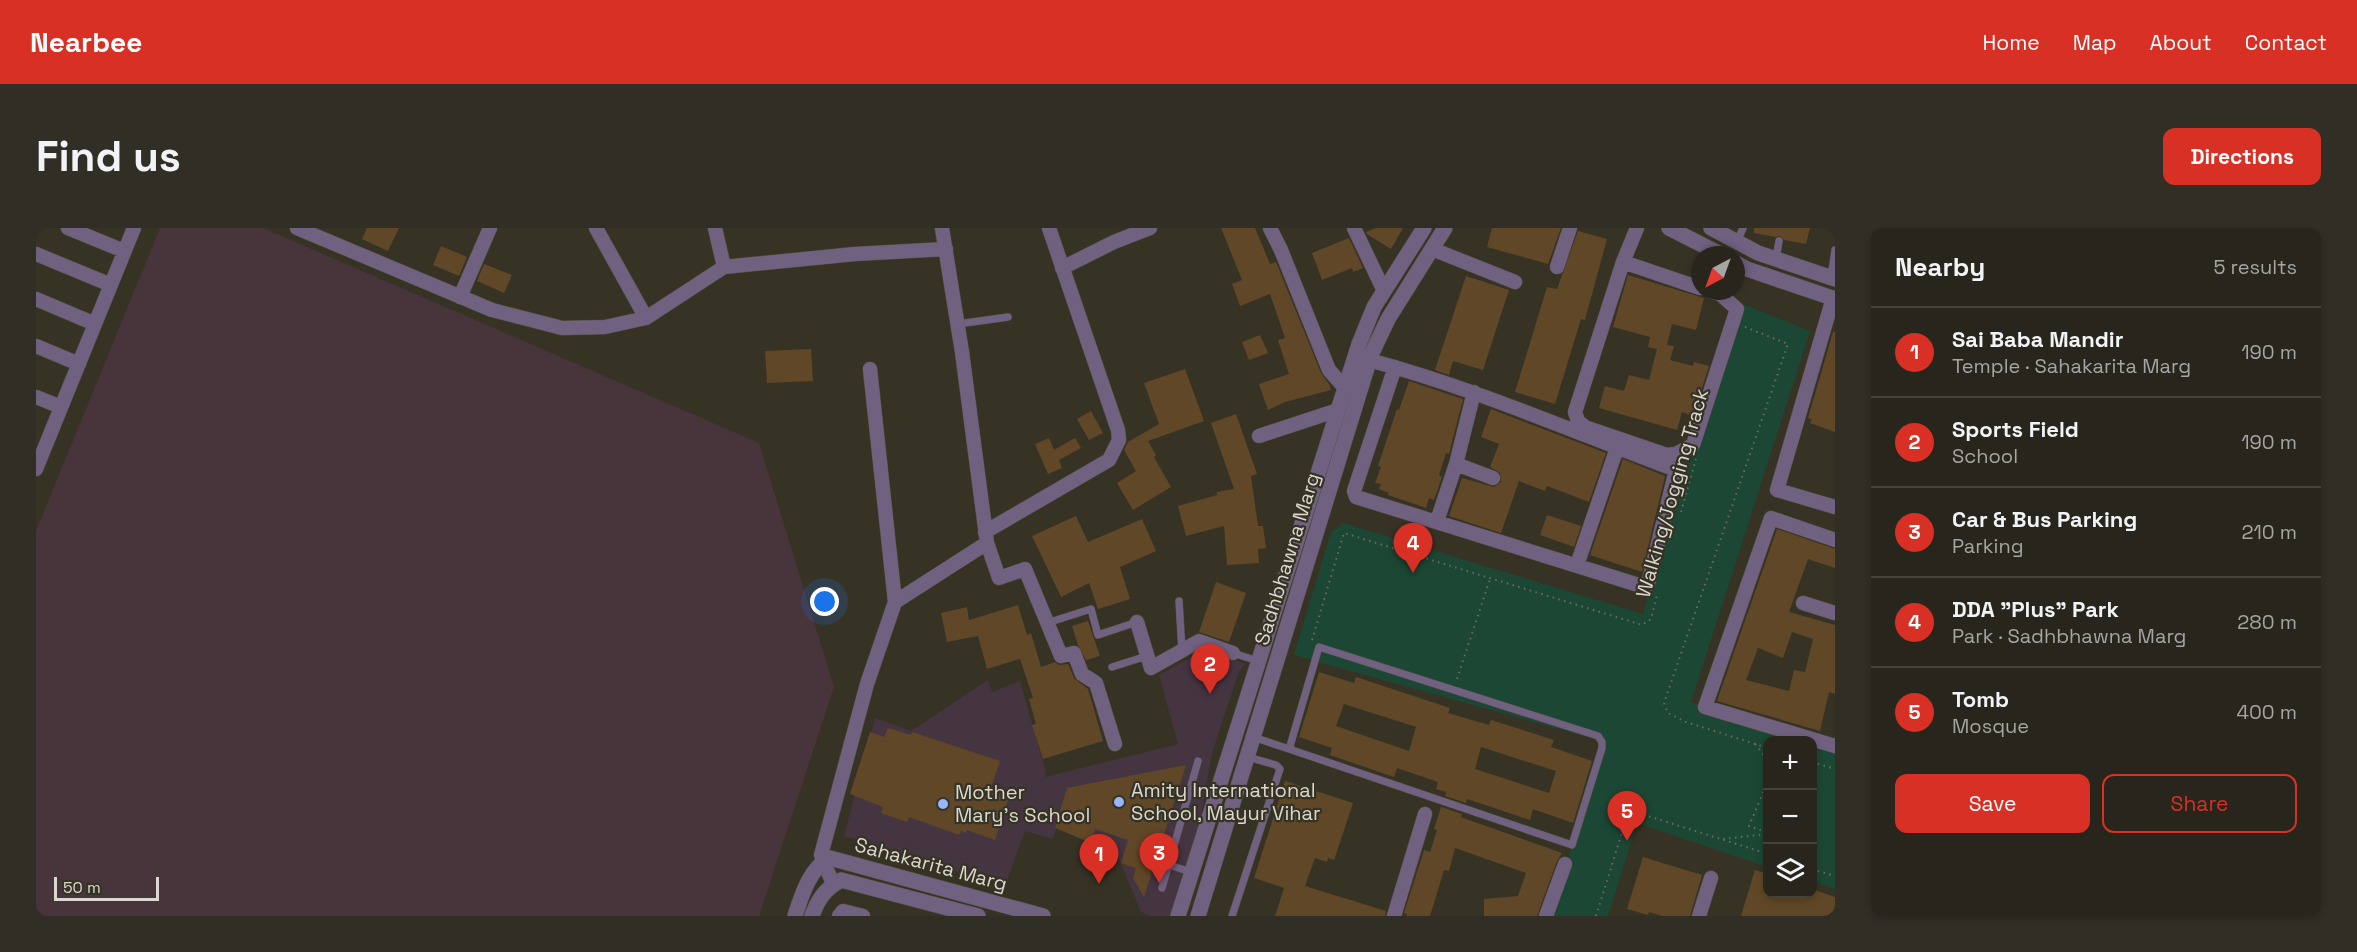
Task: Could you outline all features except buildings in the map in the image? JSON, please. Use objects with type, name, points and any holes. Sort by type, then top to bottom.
[{"type":"street","points":[[68,228],[124,251]]},
{"type":"street","points":[[36,469],[42,441],[61,407],[134,228]]},
{"type":"street","points":[[297,228],[492,310],[562,328],[605,327],[646,318],[724,267],[855,254],[946,249]]},
{"type":"street","points":[[460,297],[490,228]]},
{"type":"street","points":[[596,228],[646,318]]},
{"type":"street","points":[[715,228],[724,267]]},
{"type":"street","points":[[942,228],[958,324],[986,537],[999,578],[1025,569],[1061,656],[1074,653],[1082,674],[1096,683],[1115,744]]},
{"type":"street","points":[[895,602],[986,537],[1109,460],[1119,440],[1118,430],[1049,228]]},
{"type":"street","points":[[1062,268],[1114,242],[1150,228]]},
{"type":"street","points":[[1270,228],[1329,370],[1345,388]]},
{"type":"street","points":[[1354,228],[1384,291]]},
{"type":"street","name":"Sadhbhawna Marg","points":[[1178,916],[1359,344],[1374,307],[1424,228]]},
{"type":"street","name":"Sadhbhawna Marg","points":[[1198,916],[1369,360],[1388,318],[1445,228]]},
{"type":"street","points":[[1557,267],[1570,228]]},
{"type":"street","points":[[1637,228],[1623,262],[1575,412],[1578,422],[1585,427],[1667,455],[1676,454],[1693,445],[1698,436],[1737,309],[1727,300]]},
{"type":"street","points":[[1669,228],[1704,246]]},
{"type":"street","points":[[1711,228],[1740,235],[1776,259],[1833,278]]},
{"type":"street","points":[[1431,249],[1515,282]]},
{"type":"street","points":[[36,254],[111,285]]},
{"type":"street","points":[[1623,262],[1691,285]]},
{"type":"street","points":[[1745,268],[1834,298],[1830,325],[1777,490],[1835,507]]},
{"type":"street","points":[[36,299],[95,324]]},
{"type":"street","points":[[36,346],[79,364]]},
{"type":"street","points":[[1369,360],[1395,367],[1474,392],[1676,470],[1648,585],[1645,587],[1356,497],[1354,491],[1395,367]]},
{"type":"street","points":[[795,916],[802,896],[818,867],[867,684],[895,602],[870,369]]},
{"type":"street","points":[[1437,521],[1456,464],[1474,392]]},
{"type":"street","points":[[36,397],[61,407]]},
{"type":"street","points":[[1259,436],[1338,410]]},
{"type":"street","points":[[1577,565],[1617,448]]},
{"type":"street","points":[[1456,464],[1493,478]]},
{"type":"street","points":[[1835,540],[1771,518],[1705,707],[1835,746]]},
{"type":"street","points":[[1803,603],[1835,613]]},
{"type":"street","points":[[1137,622],[1151,668],[1198,641],[1233,653]]},
{"type":"street","points":[[1394,916],[1425,814]]},
{"type":"street","name":"Sahakarita Marg","points":[[818,867],[830,858],[1042,916]]},
{"type":"street","points":[[1546,916],[1565,864]]},
{"type":"street","points":[[812,916],[817,902],[833,884],[818,867]]},
{"type":"street","points":[[1700,916],[1712,878]]},
{"type":"street","name":"Sahakarita Marg","points":[[833,884],[841,880],[978,916]]},
{"type":"street","points":[[839,916],[843,911],[863,916]]},
{"type":"lane","points":[[1776,259],[1779,241]]},
{"type":"lane","points":[[1833,278],[1835,250]]},
{"type":"lane","points":[[958,324],[1008,316]]},
{"type":"lane","points":[[1179,601],[1182,651]]},
{"type":"lane","points":[[1047,623],[1091,609],[1098,635],[1137,622]]},
{"type":"lane","points":[[1253,737],[1572,845],[1602,742],[1598,736],[1319,647],[1290,746],[1292,750]]},
{"type":"lane","points":[[1233,653],[1258,662]]},
{"type":"lane","points":[[1112,667],[1147,656]]},
{"type":"lane","points":[[1232,916],[1280,769],[1276,765],[1248,757]]},
{"type":"lane","points":[[1162,888],[1198,761]]},
{"type":"lane","points":[[1169,865],[1191,872]]},
{"type":"path","points":[[1745,327],[1788,344],[1664,703],[1668,713],[1686,722],[1763,746]]},
{"type":"path","name":"Walking/Jogging Track","points":[[1679,520],[1698,454]]},
{"type":"path","name":"Walking/Jogging Track","points":[[1311,641],[1344,533],[1642,625],[1651,618],[1660,586]]},
{"type":"path","points":[[1454,688],[1490,578]]},
{"type":"path","points":[[1755,744],[1763,755]]},
{"type":"path","points":[[1817,764],[1835,769]]},
{"type":"path","points":[[1763,791],[1749,826],[1763,832]]},
{"type":"path","points":[[1596,916],[1629,810],[1763,853]]},
{"type":"path","points":[[1720,839],[1763,834]]},
{"type":"path","points":[[1817,870],[1835,876]]},
{"type":"shaded area","points":[[160,228],[263,228],[759,443],[834,687],[759,916],[36,916],[36,531]]},
{"type":"shaded area","points":[[1205,650],[1245,664],[1239,671],[1212,753],[1191,872],[1178,916],[1151,916],[1141,912],[1115,849],[1099,840],[1057,826],[1053,839],[1025,831],[1005,886],[844,836],[875,718],[911,731],[988,680],[992,692],[1020,681],[1046,773],[1045,777],[1178,744],[1159,675]]},
{"type":"green space","points":[[1733,300],[1810,331],[1691,702],[1793,736],[1763,736],[1763,866],[1637,823],[1608,916],[1549,916],[1606,742],[1294,655],[1331,532],[1343,523],[1643,614]]},
{"type":"green space","points":[[1817,745],[1835,751],[1835,889],[1817,882]]},
{"type":"place","name":"DDA \"Plus\" Park","points":[[1413,573]]},
{"type":"place","name":"Sports Field","points":[[1210,694]]},
{"type":"place","name":"Amity International School, Mayur Vihar","points":[[1119,802]]},
{"type":"place","name":"Mother Mary's School","points":[[943,804]]},
{"type":"place","name":"Tomb","points":[[1627,841]]},
{"type":"place","name":"Car & Bus Parking","points":[[1159,883]]},
{"type":"place","name":"Sai Baba Mandir","points":[[1099,884]]}]
